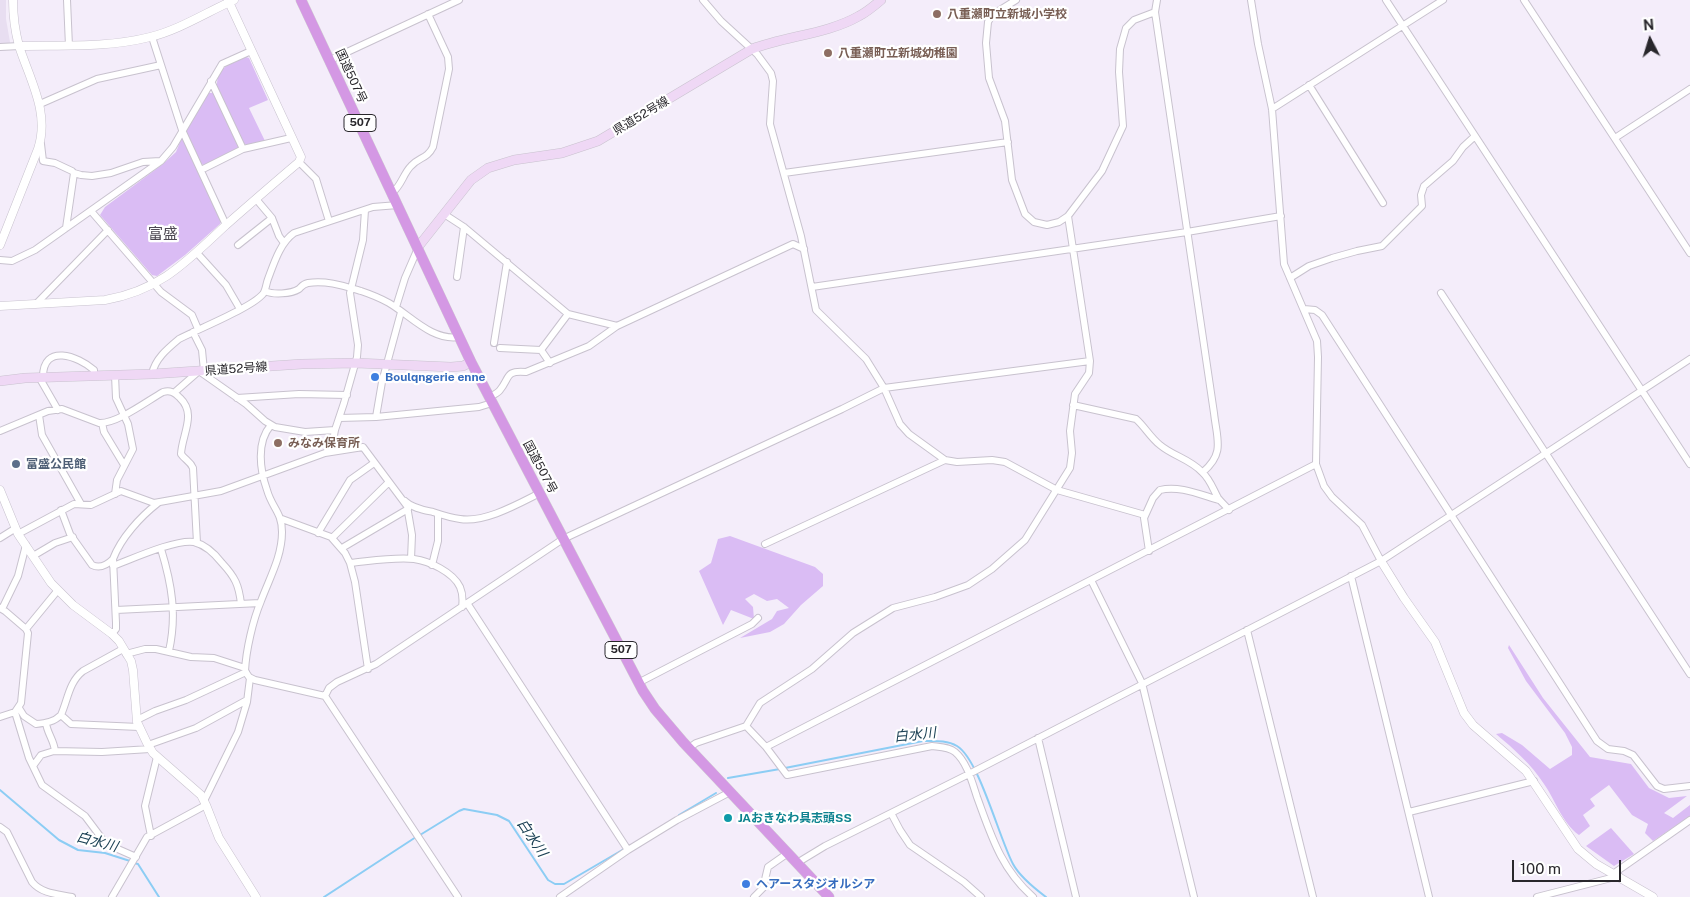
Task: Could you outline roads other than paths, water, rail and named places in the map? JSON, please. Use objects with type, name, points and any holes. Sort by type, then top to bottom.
[{"type":"highway","name":"国道507号","points":[[301,0],[471,362],[638,683],[655,709],[689,748],[829,897]]},
{"type":"main road","name":"県道52号線","points":[[418,247],[472,180],[488,168],[514,160],[562,153],[598,141],[752,49],[844,23],[859,16],[881,0]]},
{"type":"main road","name":"県道52号線","points":[[0,381],[41,377],[115,376],[302,364],[356,363],[451,367],[463,366],[471,362]]},
{"type":"street","points":[[13,0],[20,46],[40,104],[42,161],[55,163],[82,176],[102,175],[143,162],[161,161]]},
{"type":"street","points":[[67,0],[69,46]]},
{"type":"street","points":[[330,60],[459,0]]},
{"type":"street","points":[[703,0],[721,21],[752,49],[772,73],[770,124],[804,249],[816,310],[866,359],[884,388],[900,424],[909,434],[945,460],[957,462],[992,460],[1005,462],[1057,490],[1145,515]]},
{"type":"street","points":[[1016,0],[992,15],[988,22],[986,43],[989,78],[1005,121],[1012,180],[1025,214],[1034,222],[1047,225],[1059,222],[1068,216],[1102,172],[1123,126],[1119,72],[1120,49],[1126,28],[1134,20],[1154,12]]},
{"type":"street","points":[[1157,0],[1154,12],[1214,413],[1218,451],[1214,463],[1203,472]]},
{"type":"street","points":[[1251,0],[1272,109],[1282,216],[1284,264],[1317,341],[1316,464],[1328,492],[1362,525],[1404,598],[1435,642],[1464,713],[1473,725],[1526,771],[1586,858],[1653,897]]},
{"type":"street","points":[[1386,0],[1690,464]]},
{"type":"street","points":[[1272,109],[1443,0]]},
{"type":"street","points":[[1524,0],[1690,253]]},
{"type":"street","points":[[0,47],[69,46],[126,42],[152,37],[190,22],[230,1],[301,157],[299,162],[226,225],[197,253],[155,284],[105,300],[0,306]]},
{"type":"street","points":[[392,193],[399,187],[407,170],[429,154],[433,147],[449,69],[448,57],[428,14]]},
{"type":"street","points":[[152,37],[182,130],[226,225]]},
{"type":"street","points":[[0,260],[12,261],[35,250],[161,161],[173,147],[222,64],[251,50]]},
{"type":"street","points":[[40,104],[97,79],[161,65]]},
{"type":"street","points":[[212,81],[243,149]]},
{"type":"street","points":[[1309,85],[1383,203]]},
{"type":"street","points":[[1615,138],[1690,89]]},
{"type":"street","points":[[1290,278],[1309,266],[1324,260],[1382,246],[1422,206],[1421,195],[1424,186],[1453,161],[1463,147],[1475,136]]},
{"type":"street","points":[[201,170],[243,149],[291,138]]},
{"type":"street","points":[[0,245],[41,141]]},
{"type":"street","points":[[784,173],[1008,142]]},
{"type":"street","points":[[299,162],[316,179],[329,221]]},
{"type":"street","points":[[66,228],[74,173]]},
{"type":"street","points":[[256,199],[272,218],[279,236],[284,242]]},
{"type":"street","points":[[152,374],[154,364],[170,346],[196,330],[257,300],[265,291],[271,271],[284,242],[294,233],[379,206],[398,205]]},
{"type":"street","points":[[331,452],[334,430],[356,363],[358,345],[351,301],[351,288],[363,240],[365,210]]},
{"type":"street","points":[[91,211],[168,298],[192,315],[202,350],[201,371],[174,392]]},
{"type":"street","points":[[444,214],[464,227],[568,314],[617,326]]},
{"type":"street","points":[[689,748],[696,743],[746,726],[760,703],[812,669],[853,633],[893,608],[935,597],[968,585],[992,569],[1025,540],[1057,490],[1072,462],[1070,431],[1074,394],[1089,373],[1090,361],[1068,216]]},
{"type":"street","points":[[812,287],[1187,232],[1282,216]]},
{"type":"street","points":[[238,245],[272,218]]},
{"type":"street","points":[[457,277],[464,227]]},
{"type":"street","points":[[36,304],[108,230]]},
{"type":"street","points":[[339,418],[376,417],[479,407],[491,400],[509,375],[517,371],[526,372],[590,346],[617,326],[793,244],[804,249]]},
{"type":"street","points":[[376,417],[410,265],[418,247]]},
{"type":"street","points":[[197,253],[226,285],[240,310]]},
{"type":"street","points":[[507,262],[497,345],[541,350],[550,363]]},
{"type":"street","points":[[265,291],[270,293],[291,292],[298,290],[305,284],[326,282],[377,297],[441,336],[459,337]]},
{"type":"street","points":[[1441,293],[1690,674]]},
{"type":"street","points":[[1304,309],[1315,310],[1322,315],[1598,742],[1608,749],[1624,751],[1633,755],[1657,786],[1664,789],[1690,786]]},
{"type":"street","points":[[541,350],[568,314]]},
{"type":"street","points":[[58,410],[41,377],[46,362],[56,355],[73,357],[94,370],[94,375]]},
{"type":"street","points":[[797,863],[825,846],[969,774],[1381,561],[1690,359]]},
{"type":"street","points":[[324,696],[329,688],[337,682],[368,669],[564,539],[884,388],[1090,361]]},
{"type":"street","points":[[201,371],[271,425],[294,432],[334,430]]},
{"type":"street","points":[[115,376],[116,398],[128,424],[133,449],[117,480],[115,494]]},
{"type":"street","points":[[0,431],[39,415],[62,409],[102,423],[113,422],[162,392],[168,390],[174,392],[187,404],[188,420],[182,454],[191,463],[193,468],[197,543]]},
{"type":"street","points":[[237,398],[299,394],[346,395]]},
{"type":"street","points":[[1073,405],[1136,419],[1144,425],[1156,442],[1168,452],[1191,462],[1203,472],[1212,484],[1219,500],[1229,510]]},
{"type":"street","points":[[39,415],[42,435],[81,504]]},
{"type":"street","points":[[102,423],[107,437],[124,465]]},
{"type":"street","points":[[112,897],[148,837],[205,803],[238,732],[247,700],[247,673],[260,603],[280,551],[282,519],[267,492],[260,458],[261,447],[267,430],[271,425]]},
{"type":"street","points":[[0,538],[74,504],[91,505],[122,491],[149,502],[195,496],[221,491],[331,452],[364,447],[408,508],[412,535],[411,559]]},
{"type":"street","points":[[765,544],[945,460]]},
{"type":"street","points":[[318,532],[350,480],[374,463]]},
{"type":"street","points":[[766,747],[1316,464]]},
{"type":"street","points":[[332,538],[389,482]]},
{"type":"street","points":[[1149,551],[1144,518],[1157,493],[1164,489],[1190,492],[1219,500]]},
{"type":"street","points":[[1,494],[17,531],[58,590],[92,620],[112,634],[125,652],[133,670],[138,723],[149,747],[157,757],[194,788],[205,803],[219,838],[256,897]]},
{"type":"street","points":[[400,497],[411,505],[438,514],[458,519],[480,519],[540,494]]},
{"type":"street","points":[[112,634],[116,629],[113,563],[116,550],[158,502]]},
{"type":"street","points":[[342,548],[408,508]]},
{"type":"street","points":[[62,510],[73,537],[95,567],[183,542],[197,543],[208,549],[232,574],[238,585],[241,604]]},
{"type":"street","points":[[432,566],[438,542],[438,514]]},
{"type":"street","points":[[282,519],[332,538],[342,548],[350,563],[359,604],[368,669]]},
{"type":"street","points":[[33,556],[55,543],[73,537]]},
{"type":"street","points":[[26,545],[15,583],[1,609],[26,629],[28,633],[22,696],[17,710],[22,741],[42,785],[85,816],[103,840],[111,846],[136,857]]},
{"type":"street","points":[[161,549],[174,608],[169,652]]},
{"type":"street","points":[[350,563],[411,559],[445,572],[460,586],[465,605],[628,850]]},
{"type":"street","points":[[1352,576],[1429,897]]},
{"type":"street","points":[[1091,580],[1142,683],[1194,897]]},
{"type":"street","points":[[26,629],[58,590]]},
{"type":"street","points":[[116,610],[260,603]]},
{"type":"street","points":[[638,683],[752,624],[758,618]]},
{"type":"street","points":[[1247,630],[1313,897]]},
{"type":"street","points":[[17,710],[29,721],[36,724],[51,722],[61,715],[72,682],[82,670],[125,652],[145,649],[156,649],[191,657],[214,658],[247,673],[260,682],[324,696],[458,897]]},
{"type":"street","points":[[61,715],[71,724],[138,723],[154,711],[186,700],[247,673]]},
{"type":"street","points":[[33,766],[41,756],[55,750],[102,752],[149,747],[196,728],[247,700]]},
{"type":"street","points":[[0,718],[17,710]]},
{"type":"street","points":[[46,723],[55,750]]},
{"type":"street","points":[[746,726],[766,747],[787,774],[932,746],[953,750],[959,756],[969,774],[1005,867],[1022,888],[1033,897]]},
{"type":"street","points":[[1038,738],[1076,897]]},
{"type":"street","points":[[151,836],[145,806],[157,757]]},
{"type":"street","points":[[1409,812],[1534,781]]},
{"type":"street","points":[[560,897],[628,850],[677,820],[730,792]]},
{"type":"street","points":[[891,813],[910,845],[964,882],[981,897]]},
{"type":"street","points":[[1537,897],[1616,875],[1690,820]]},
{"type":"street","points":[[0,827],[7,832],[32,882],[37,888],[44,892],[72,897]]},
{"type":"street","points":[[754,897],[763,888],[768,867],[788,854]]},
{"type":"waterway","name":"白水川","points":[[785,768],[923,741],[941,741],[953,744],[965,754],[973,766],[981,782],[1007,852],[1016,869],[1023,878],[1046,897]]},
{"type":"waterway","name":"白水川","points":[[728,778],[780,769]]},
{"type":"waterway","name":"白水川","points":[[0,790],[59,840],[78,850],[105,853],[130,861]]},
{"type":"waterway","name":"白水川","points":[[679,815],[716,793]]},
{"type":"waterway","name":"白水川","points":[[420,835],[464,809],[497,815],[509,821],[548,880],[555,884],[564,884],[624,849]]},
{"type":"waterway","name":"白水川","points":[[324,897],[416,837]]},
{"type":"waterway","name":"白水川","points":[[134,863],[138,864],[159,897]]},
{"type":"place","name":"八重瀬町立新城小学校","points":[[937,14]]},
{"type":"place","name":"八重瀬町立新城幼稚園","points":[[828,53]]},
{"type":"place","name":"Boulqngerie enne","points":[[375,377]]},
{"type":"place","name":"みなみ保育所","points":[[278,443]]},
{"type":"place","name":"富盛公民館","points":[[16,464]]},
{"type":"place","name":"JAおきなわ具志頭SS","points":[[728,818]]},
{"type":"place","name":"ヘアースタジオルシア","points":[[746,884]]},
{"type":"district","name":"富盛","points":[[163,234]]}]
